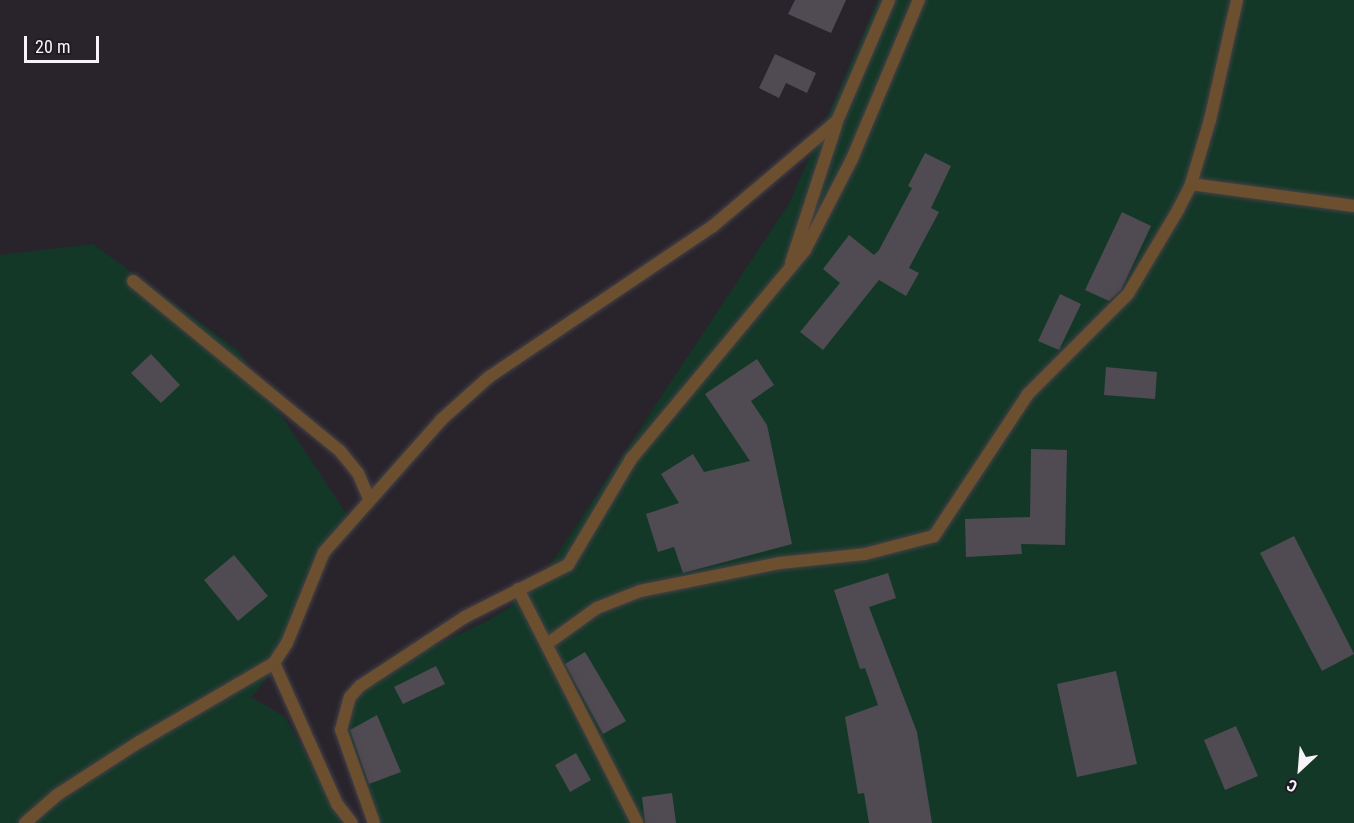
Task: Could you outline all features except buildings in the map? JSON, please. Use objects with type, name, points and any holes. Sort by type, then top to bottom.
[{"type":"lane","points":[[789,268],[837,121],[889,0]]},
{"type":"lane","points":[[374,823],[341,730],[345,706],[369,679],[465,616],[568,565],[631,459],[805,250],[852,159],[919,0]]},
{"type":"lane","points":[[547,644],[597,608],[639,591],[780,563],[865,554],[932,537],[1028,394],[1128,294],[1191,184],[1237,0]]},
{"type":"lane","points":[[25,823],[57,795],[139,742],[274,663],[287,643],[321,559],[369,499],[441,420],[489,378],[713,226],[837,121]]},
{"type":"lane","points":[[1191,184],[1354,206]]},
{"type":"lane","points":[[133,281],[340,451],[358,472],[369,499]]},
{"type":"lane","points":[[518,590],[637,823]]},
{"type":"lane","points":[[274,663],[337,804],[352,823]]},
{"type":"green space","points":[[878,0],[1354,0],[1354,823],[372,823],[343,715],[367,684],[406,659],[489,620],[513,605],[505,594],[544,574],[790,202]]},
{"type":"green space","points":[[93,244],[238,350],[355,527],[319,569],[285,658],[251,697],[285,717],[319,777],[355,823],[0,823],[0,255]]}]
